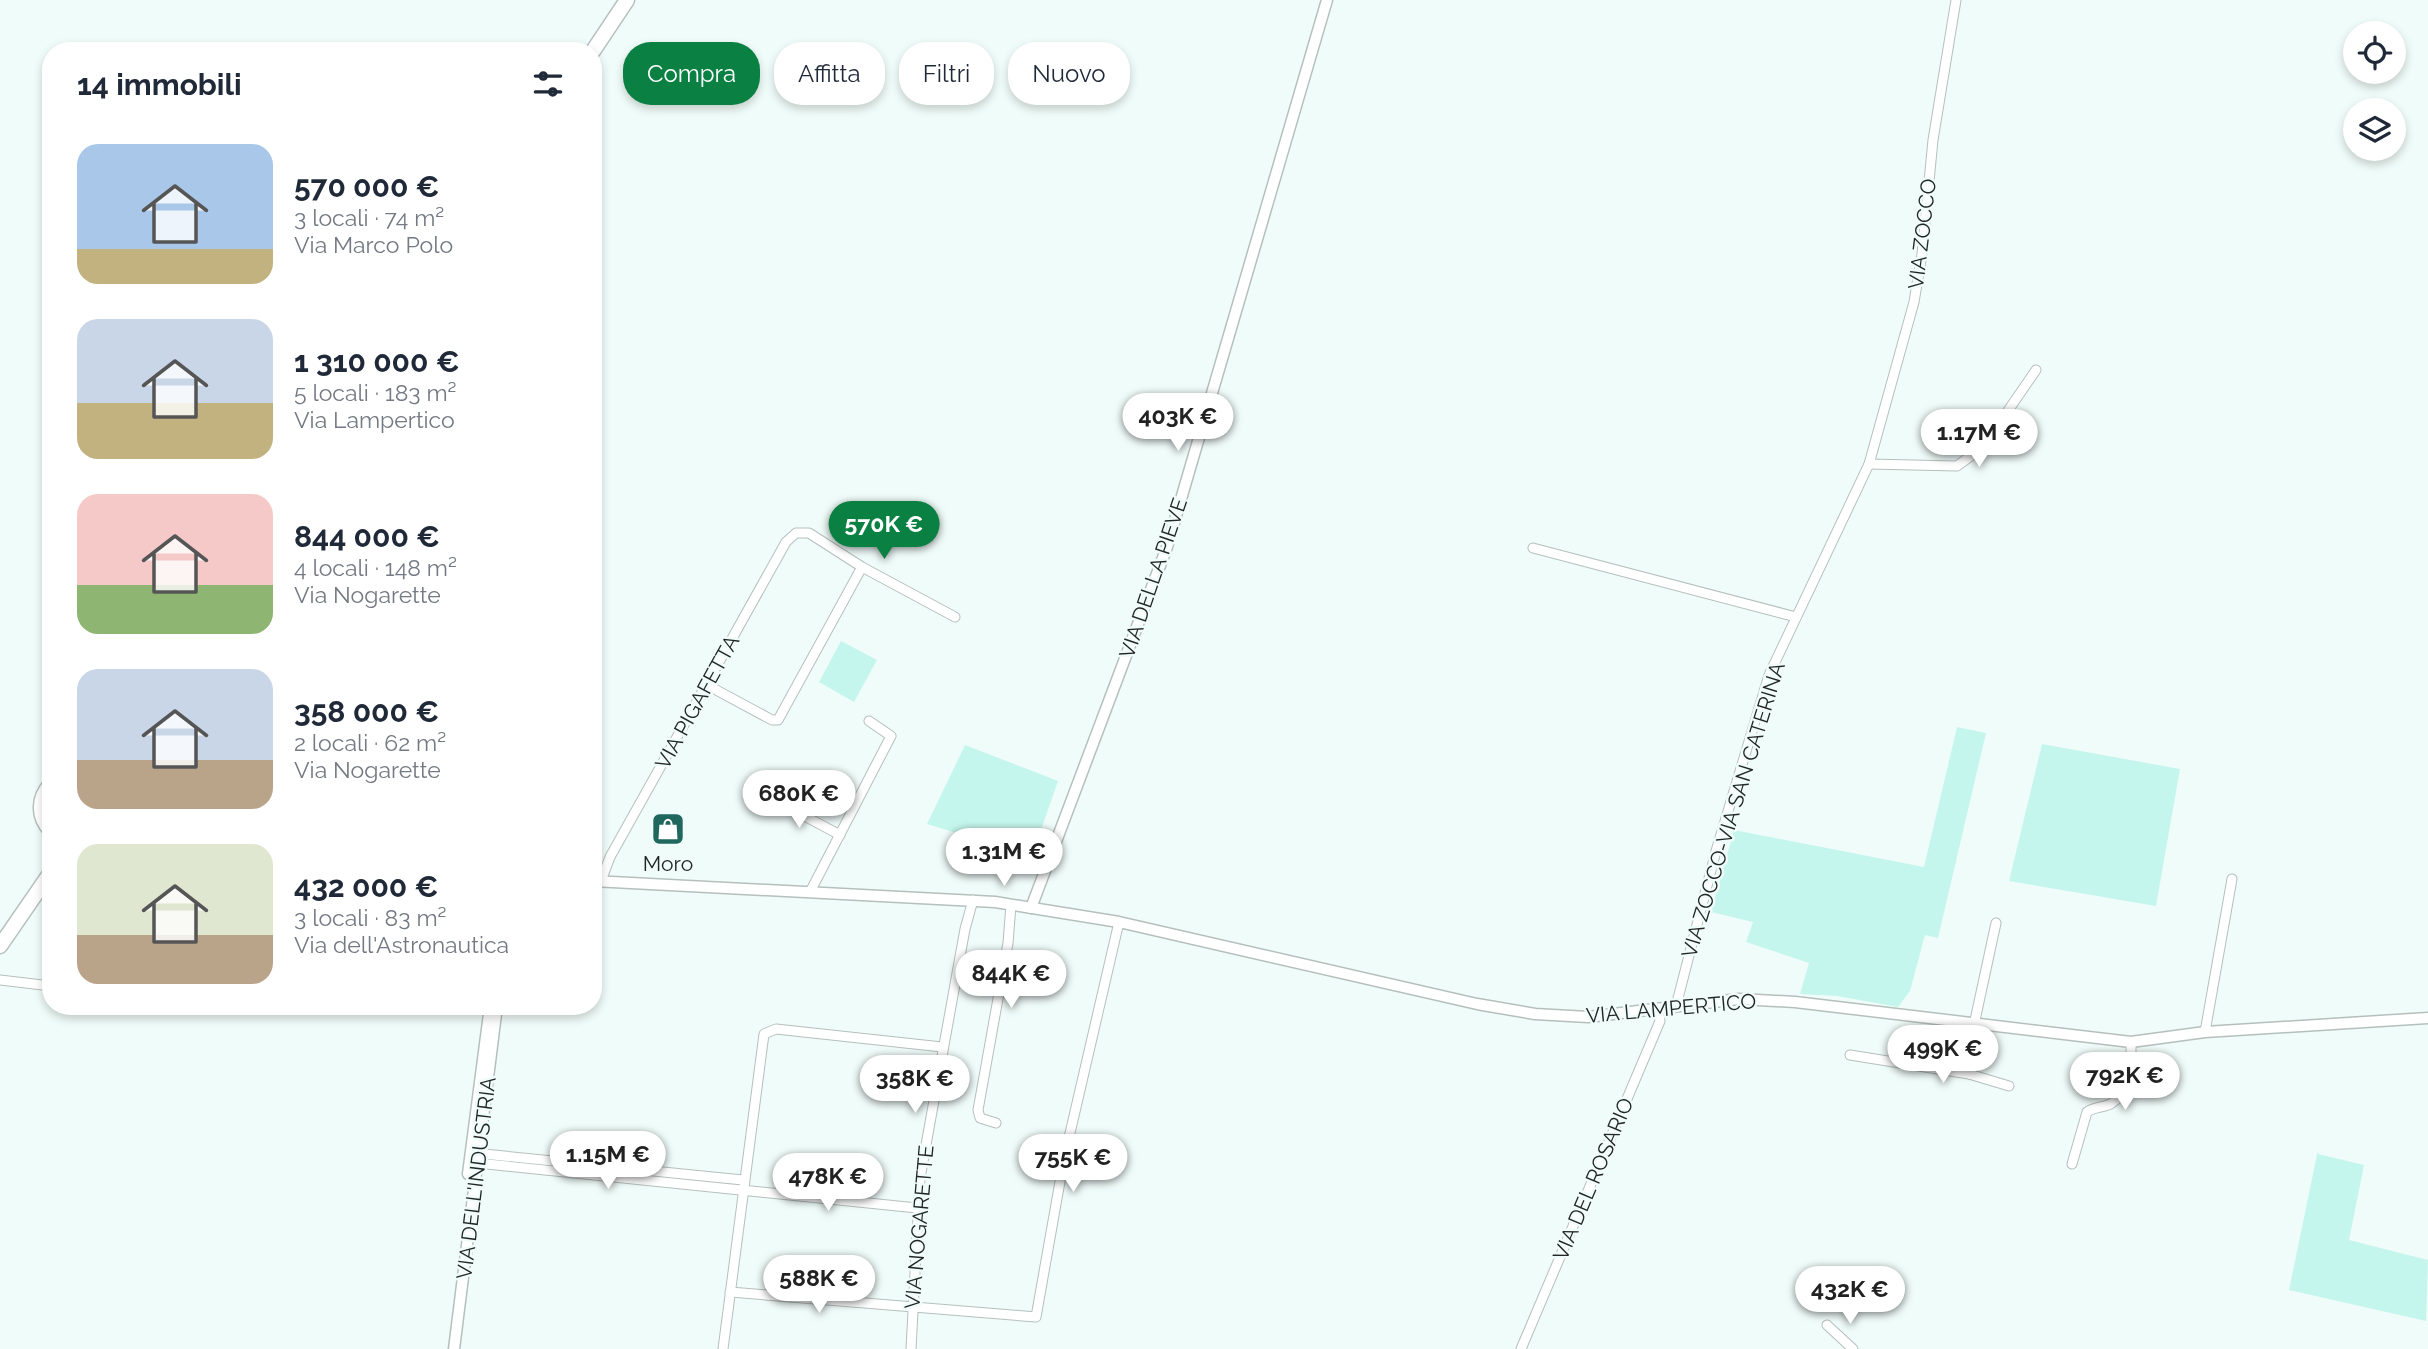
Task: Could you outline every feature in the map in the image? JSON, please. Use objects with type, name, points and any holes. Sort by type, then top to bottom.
[{"type":"main road","points":[[599,42],[626,0]]},
{"type":"main road","points":[[0,946],[42,885]]},
{"type":"street","name":"VIA DELLA PIEVE","points":[[1031,908],[1167,547],[1327,0]]},
{"type":"street","name":"VIA ZOCCO","points":[[1869,464],[1918,278],[1933,140],[1956,0]]},
{"type":"street","points":[[1869,464],[1957,466],[1983,447],[2036,370]]},
{"type":"street","name":"VIA ZOCCO-VIA SAN CATERINA","points":[[1676,1006],[1716,851],[1769,675],[1869,464]]},
{"type":"street","name":"VIA PIGAFETTA","points":[[602,872],[786,542],[796,533],[804,532],[862,567]]},
{"type":"street","points":[[1533,548],[1797,617]]},
{"type":"street","points":[[707,685],[772,720],[778,720],[862,567],[956,617]]},
{"type":"street","points":[[810,892],[891,736],[869,721]]},
{"type":"street","points":[[771,798],[840,835]]},
{"type":"street","points":[[2204,1032],[2232,879]]},
{"type":"street","name":"VIA LAMPERTICO","points":[[602,881],[973,900],[1011,905],[1119,922],[1478,1004],[1535,1014],[1588,1017],[1739,999],[1795,1002],[2131,1042],[2204,1032],[2428,1018]]},
{"type":"street","name":"VIA NOGARETTE","points":[[911,1349],[917,1208],[942,1047],[973,900]]},
{"type":"street","points":[[996,1123],[982,1120],[978,1110],[1008,943],[1011,905]]},
{"type":"street","points":[[730,1292],[1036,1317],[1064,1159],[1119,922]]},
{"type":"street","points":[[1969,1074],[1996,923]]},
{"type":"street","points":[[0,980],[42,985]]},
{"type":"street","name":"VIA DEL ROSARIO","points":[[1521,1349],[1660,1021],[1658,1008]]},
{"type":"street","name":"VIA DELL'INDUSTRIA","points":[[454,1349],[489,1015]]},
{"type":"street","name":"VIA DELL'INDUSTRIA","points":[[447,1349],[496,1015]]},
{"type":"street","points":[[723,1349],[764,1034],[776,1028],[942,1047]]},
{"type":"street","points":[[2072,1164],[2087,1112],[2111,1104],[2131,1074],[2131,1042]]},
{"type":"street","points":[[1850,1055],[1969,1074],[2009,1086]]},
{"type":"street","points":[[474,1158],[743,1185],[917,1208]]},
{"type":"street","points":[[1827,1325],[1853,1349]]},
{"type":"green space","points":[[841,641],[877,660],[854,702],[819,682]]},
{"type":"green space","points":[[1957,727],[1986,733],[1938,938],[1925,935],[1910,991],[1898,1007],[1837,996],[1800,994],[1809,963],[1746,942],[1753,922],[1711,912],[1734,830],[1924,867]]},
{"type":"green space","points":[[2042,744],[2180,769],[2156,906],[2009,881]]},
{"type":"green space","points":[[965,745],[1058,781],[1041,830],[1049,834],[1042,851],[996,845],[927,824]]},
{"type":"green space","points":[[2318,1150],[2318,1154],[2364,1165],[2349,1240],[2428,1260],[2426,1321],[2289,1290]]},
{"type":"place","name":"Moro","points":[[668,829]]}]
